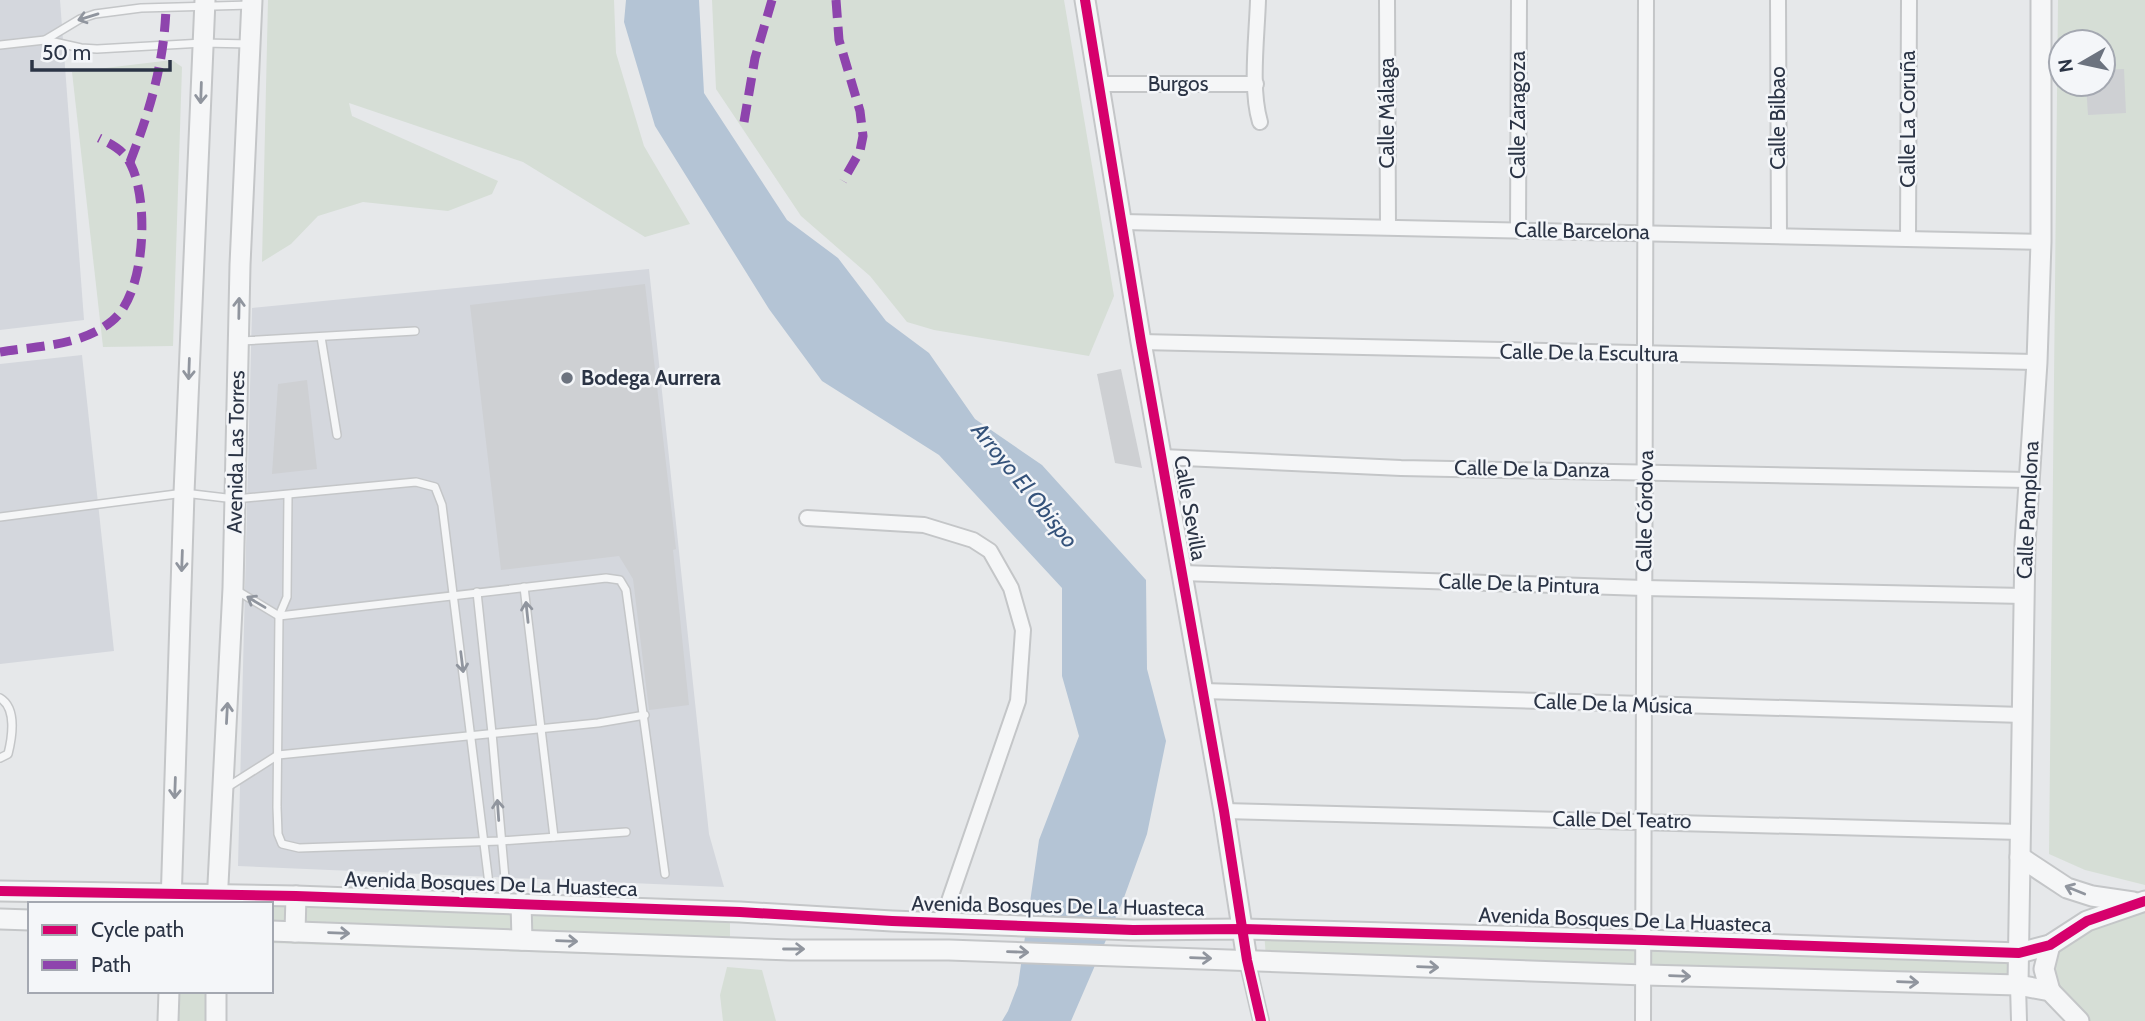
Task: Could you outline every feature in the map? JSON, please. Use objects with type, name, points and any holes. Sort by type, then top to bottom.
[{"type":"street","name":"Calle Sevilla","points":[[1085,0],[1141,342],[1224,811],[1247,960],[1261,1021]]},
{"type":"street","points":[[1258,0],[1258,116]]},
{"type":"street","name":"Calle Málaga","points":[[1387,0],[1388,227]]},
{"type":"street","name":"Calle Zaragoza","points":[[1518,230],[1519,0]]},
{"type":"street","name":"Calle Córdova","points":[[1643,1021],[1646,0]]},
{"type":"street","name":"Calle Bilbao","points":[[1778,0],[1779,236]]},
{"type":"street","name":"Calle La Coruña","points":[[1908,238],[1909,0]]},
{"type":"street","name":"Calle Pamplona","points":[[2019,1021],[2024,596],[2041,242],[2041,0]]},
{"type":"street","points":[[171,900],[184,493],[205,2]]},
{"type":"street","name":"Avenida Las Torres","points":[[217,899],[233,588],[240,265],[252,3]]},
{"type":"street","name":"Burgos","points":[[1100,84],[1256,84]]},
{"type":"street","name":"Calle Barcelona","points":[[1123,222],[2041,242]]},
{"type":"street","name":"Calle De la Escultura","points":[[1141,342],[2037,362]]},
{"type":"street","name":"Calle De la Danza","points":[[1162,457],[1401,468],[2028,480]]},
{"type":"street","points":[[807,518],[924,525],[973,540],[990,551],[1011,588],[1023,630],[1018,701],[948,904],[940,923],[920,950]]},
{"type":"street","name":"Calle De la Pintura","points":[[1182,573],[1644,588],[2024,596]]},
{"type":"street","name":"Calle De la Música","points":[[1203,691],[2023,715]]},
{"type":"street","name":"Calle Del Teatro","points":[[1224,811],[2020,832]]},
{"type":"street","points":[[2020,857],[2067,888],[2092,896],[2141,902]]},
{"type":"street","name":"Avenida Bosques De La Huasteca","points":[[0,891],[171,900],[296,896],[506,903],[1133,930],[1243,929],[2019,953],[2050,945],[2080,924],[2141,902]]},
{"type":"street","points":[[295,932],[296,896]]},
{"type":"street","points":[[506,903],[522,940]]},
{"type":"street","points":[[0,919],[28,920]]},
{"type":"street","points":[[273,931],[791,950],[949,950],[1645,975],[2018,985],[2050,991]]},
{"type":"street","points":[[2050,945],[2044,969],[2050,991],[2079,1021]]},
{"type":"street","points":[[168,1021],[169,993]]},
{"type":"street","points":[[216,993],[216,1021]]},
{"type":"lane","points":[[45,40],[79,19],[95,14],[205,2],[252,3]]},
{"type":"lane","points":[[0,45],[45,40],[97,49],[203,43],[252,44]]},
{"type":"lane","points":[[238,342],[415,331]]},
{"type":"lane","points":[[321,337],[337,435]]},
{"type":"lane","points":[[0,517],[184,493],[235,499],[416,482],[435,487],[443,505],[482,841],[506,903]]},
{"type":"lane","points":[[288,496],[286,597],[279,616],[278,834],[282,844],[290,848],[500,841],[626,832]]},
{"type":"lane","points":[[233,588],[279,616],[606,578],[623,584],[645,715],[665,874]]},
{"type":"lane","points":[[524,587],[554,837]]},
{"type":"lane","points":[[477,592],[506,903]]},
{"type":"lane","points":[[0,698],[8,705],[11,717],[8,754],[0,758]]},
{"type":"lane","points":[[223,791],[278,755],[540,729],[645,715]]},
{"type":"shaded area","points":[[0,0],[60,0],[84,320],[0,330]]},
{"type":"shaded area","points":[[268,0],[614,0],[616,53],[644,146],[690,224],[645,237],[523,162],[349,103],[352,116],[498,181],[492,194],[448,211],[363,202],[318,216],[291,244],[262,262]]},
{"type":"shaded area","points":[[712,0],[1064,0],[1114,296],[1089,356],[934,330],[907,322],[870,276],[801,216],[716,89]]},
{"type":"shaded area","points":[[2058,0],[2145,0],[2145,885],[2085,870],[2049,854],[2057,98],[2117,98],[2117,28],[2058,28]]},
{"type":"shaded area","points":[[172,60],[182,67],[173,346],[103,347],[72,72]]},
{"type":"shaded area","points":[[649,269],[709,834],[724,887],[238,866],[252,308]]},
{"type":"shaded area","points":[[82,355],[114,651],[0,664],[0,364]]},
{"type":"shaded area","points":[[273,904],[730,909],[730,959],[273,943]]},
{"type":"shaded area","points":[[2145,906],[2145,1021],[2080,1021],[2054,997],[2046,957],[2087,929]]},
{"type":"shaded area","points":[[1263,918],[2016,953],[2017,996],[1267,971]]},
{"type":"shaded area","points":[[727,967],[762,970],[776,1021],[723,1021],[720,995]]},
{"type":"shaded area","points":[[175,993],[216,993],[215,1021],[174,1021]]},
{"type":"water","name":"Arroyo El Obispo","points":[[626,0],[699,0],[704,93],[787,220],[838,258],[886,321],[929,353],[975,419],[1042,465],[1146,580],[1147,669],[1166,741],[1147,834],[1122,903],[1071,1021],[1002,1021],[1018,985],[1039,840],[1079,736],[1062,676],[1062,588],[939,455],[822,381],[769,309],[655,126],[624,22]]},
{"type":"building","points":[[2117,69],[2124,69],[2126,113],[2088,115],[2087,98],[2117,98]]},
{"type":"building","name":"Bodega Aurrera","points":[[645,284],[676,549],[673,550],[689,705],[649,710],[633,579],[619,556],[501,570],[470,305]]},
{"type":"building","points":[[1121,369],[1142,468],[1115,463],[1097,374]]},
{"type":"building","points":[[307,380],[317,469],[272,474],[278,384]]},
{"type":"marked path","points":[[744,122],[755,58],[772,0]]},
{"type":"marked path","points":[[836,0],[839,40],[860,111],[863,136],[860,151],[843,181]]},
{"type":"marked path","points":[[130,162],[155,86],[166,8]]},
{"type":"marked path","points":[[0,352],[59,344],[87,336],[112,321],[123,308],[132,290],[141,246],[142,223],[137,181],[125,155],[99,138]]},
{"type":"cycle path","points":[[1085,0],[1141,342],[1224,811],[1247,960],[1261,1021]]},
{"type":"cycle path","points":[[0,891],[296,896],[1133,930],[1243,929],[2019,953],[2050,945],[2087,921],[2145,901]]},
{"type":"place","name":"Bodega Aurrera","points":[[567,378]]}]
